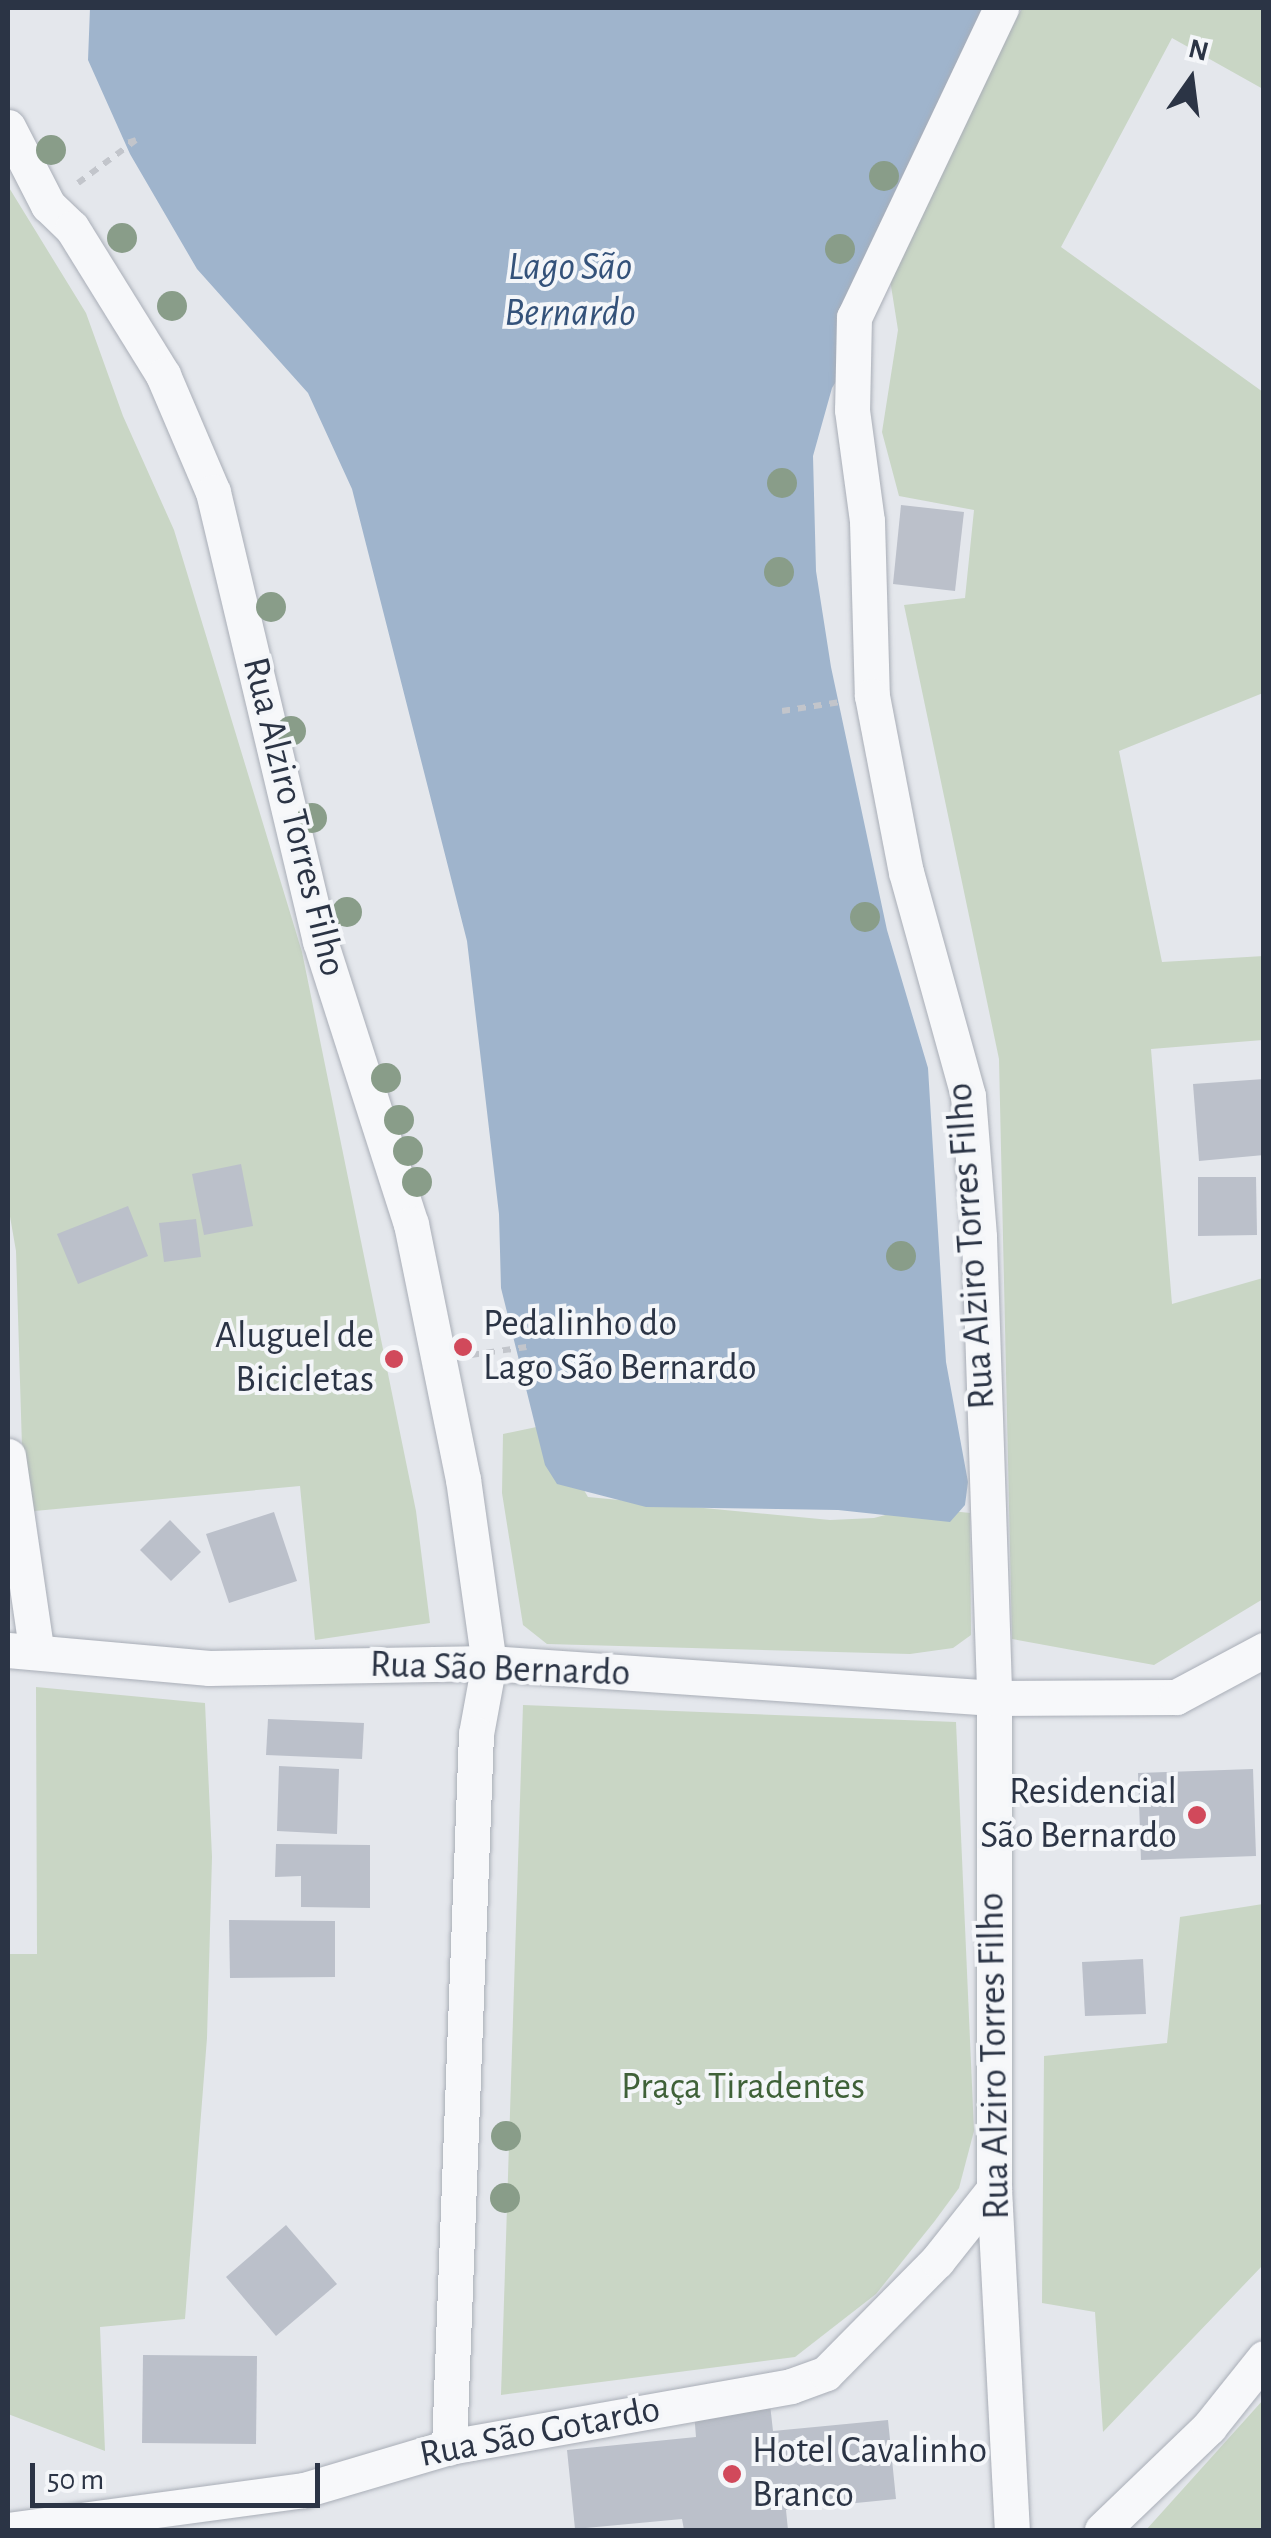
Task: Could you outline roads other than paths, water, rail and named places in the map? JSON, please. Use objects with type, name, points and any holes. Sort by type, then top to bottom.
[{"type":"street","name":"Rua Alziro Torres Filho","points":[[1001,8],[854,317],[852,410],[867,521],[872,696],[906,872],[968,1096],[994,1698],[994,2189],[1012,2530]]},
{"type":"street","name":"Rua Alziro Torres Filho","points":[[8,127],[48,205],[72,228],[163,375],[213,492],[320,941],[411,1224],[463,1479],[489,1663],[476,1734],[449,2446]]},
{"type":"street","points":[[8,1456],[22,1649]]},
{"type":"street","name":"Rua São Bernardo","points":[[22,1649],[209,1668],[489,1663],[994,1698],[1176,1697],[1264,1650]]},
{"type":"street","name":"Rua São Gotardo","points":[[8,2530],[304,2490],[449,2446],[791,2386],[826,2373],[937,2261],[994,2189]]},
{"type":"street","points":[[1102,2530],[1209,2427],[1264,2358]]},
{"type":"water","name":"Lago São Bernardo","points":[[90,8],[996,8],[904,210],[871,325],[832,388],[813,456],[816,571],[831,667],[887,930],[928,1068],[946,1362],[968,1482],[965,1505],[950,1522],[838,1510],[646,1507],[557,1484],[545,1465],[501,1288],[499,1214],[467,941],[352,489],[308,393],[197,269],[130,154],[88,60]]},
{"type":"place","name":"Pedalinho do Lago São Bernardo","points":[[463,1347]]},
{"type":"place","name":"Aluguel de Bicicletas","points":[[394,1359]]},
{"type":"place","name":"Residencial São Bernardo","points":[[1197,1815]]},
{"type":"place","name":"Hotel Cavalinho Branco","points":[[732,2474]]},
{"type":"park label","name":"Praça Tiradentes","points":[[743,2088]]}]
